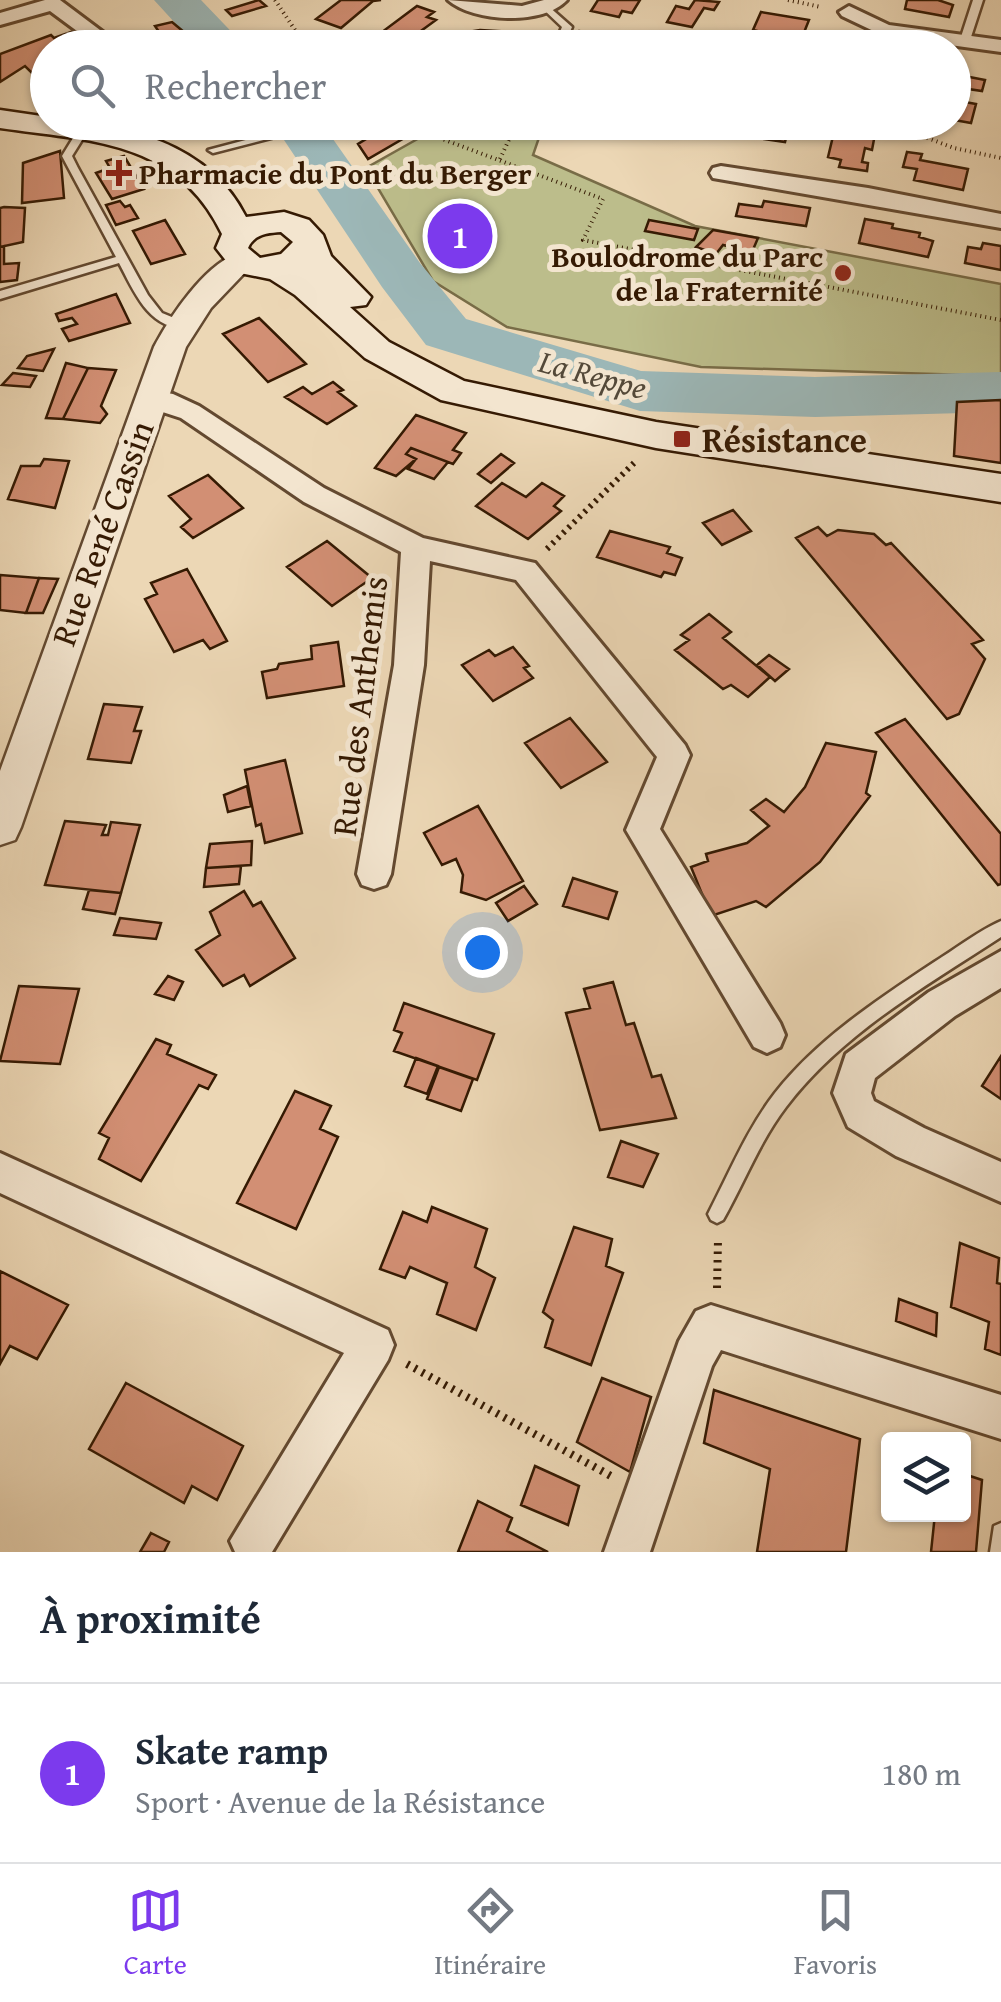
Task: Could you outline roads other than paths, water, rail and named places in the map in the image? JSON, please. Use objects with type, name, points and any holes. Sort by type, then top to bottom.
[{"type":"main road","points":[[0,116],[30,115]]},
{"type":"main road","points":[[0,116],[30,120]]},
{"type":"main road","points":[[131,140],[193,168],[224,204],[239,248],[308,286],[377,350],[454,391],[656,435],[1001,488]]},
{"type":"main road","points":[[191,140],[213,150],[296,234],[333,278],[414,350],[518,404]]},
{"type":"main road","points":[[239,248],[259,223],[296,234]]},
{"type":"main road","points":[[276,268],[294,262],[296,234]]},
{"type":"street","points":[[458,0],[500,11],[552,4]]},
{"type":"street","points":[[0,20],[52,4],[91,30]]},
{"type":"street","points":[[849,12],[884,30]]},
{"type":"street","points":[[38,30],[76,18]]},
{"type":"street","points":[[19,36],[30,33]]},
{"type":"street","points":[[971,41],[1001,46]]},
{"type":"street","points":[[720,172],[1001,221]]},
{"type":"street","name":"Rue René Cassin","points":[[0,826],[150,399],[180,325],[239,248]]},
{"type":"street","name":"Rue des Anthemis","points":[[150,399],[164,400],[190,412],[314,495],[416,547],[524,571],[674,755],[643,830],[767,1035]]},
{"type":"street","name":"Rue des Anthemis","points":[[374,874],[408,666],[416,547]]},
{"type":"street","points":[[1001,968],[942,1004],[859,1067],[852,1093],[861,1114],[910,1142],[1001,1182]]},
{"type":"street","points":[[0,1173],[373,1345],[253,1541]]},
{"type":"street","points":[[627,1552],[694,1356],[711,1326],[1001,1417]]},
{"type":"lane","points":[[968,30],[978,0]]},
{"type":"lane","points":[[552,4],[566,30]]},
{"type":"lane","points":[[76,140],[66,156],[143,297],[158,316],[180,325]]},
{"type":"lane","points":[[213,150],[263,140]]},
{"type":"lane","points":[[0,295],[122,259]]},
{"type":"lane","points":[[717,1214],[772,1112],[791,1086],[882,1007],[1001,928]]},
{"type":"lane","points":[[1000,1552],[1001,1532]]},
{"type":"waterway","name":"La Reppe","points":[[176,0],[206,30]]},
{"type":"waterway","name":"La Reppe","points":[[308,140],[401,275],[446,332],[640,391],[815,397],[1001,392]]},
{"type":"place","name":"Pharmacie du Pont du Berger","points":[[119,173]]},
{"type":"place","name":"Skate ramp","points":[[460,236]]},
{"type":"place","name":"Boulodrome du Parc de la Fraternité","points":[[843,273]]},
{"type":"place","name":"Résistance","points":[[682,439]]}]
